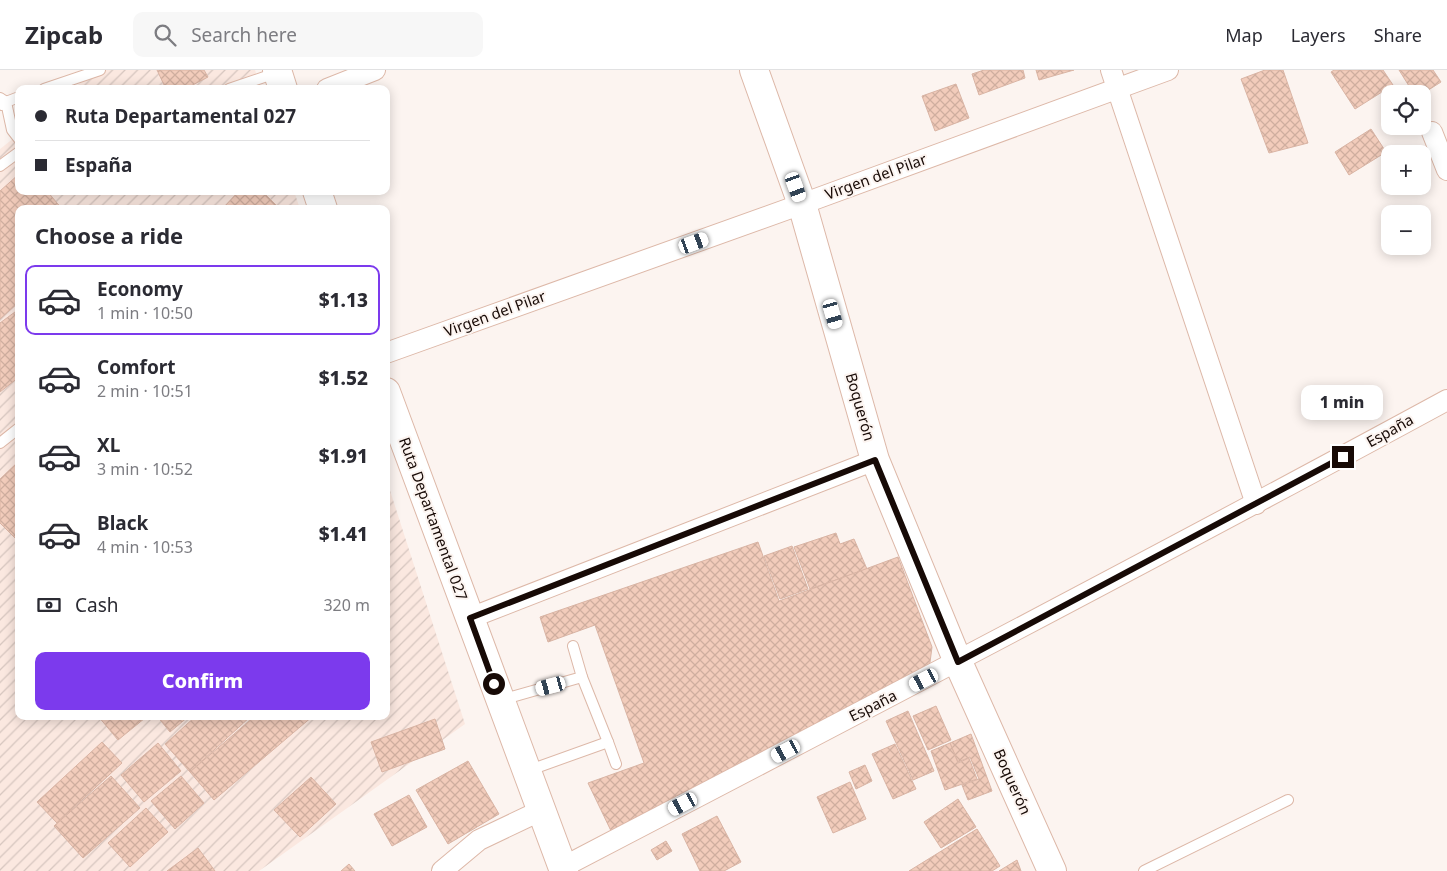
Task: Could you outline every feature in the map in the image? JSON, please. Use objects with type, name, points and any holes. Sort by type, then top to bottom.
[{"type":"street","points":[[338,85],[375,70]]},
{"type":"street","name":"Boquerón","points":[[754,70],[802,204],[875,460],[958,662],[1052,871]]},
{"type":"street","name":"Virgen del Pilar","points":[[390,352],[802,204],[1114,79],[1168,70]]},
{"type":"street","points":[[1114,79],[1256,504]]},
{"type":"street","points":[[1432,132],[1447,170]]},
{"type":"street","name":"España","points":[[563,869],[1256,504],[1447,400]]},
{"type":"street","name":"Ruta Departamental 027","points":[[390,403],[563,869]]},
{"type":"street","points":[[470,618],[875,460]]},
{"type":"street","points":[[442,871],[479,840],[542,810]]},
{"type":"lane","points":[[56,85],[100,70]]},
{"type":"lane","points":[[246,85],[279,77]]},
{"type":"lane","points":[[15,98],[2,102],[15,134]]},
{"type":"lane","points":[[0,166],[15,155]]},
{"type":"lane","points":[[0,443],[15,431]]},
{"type":"lane","points":[[573,646],[582,677],[616,764]]},
{"type":"lane","points":[[500,700],[582,677]]},
{"type":"lane","points":[[526,772],[608,742]]},
{"type":"lane","points":[[1144,871],[1288,800]]},
{"type":"shaded area","points":[[96,70],[255,70],[260,85],[78,85]]},
{"type":"shaded area","points":[[15,137],[15,195],[295,195],[299,205],[15,205],[15,720],[390,720],[390,490],[465,724],[259,871],[0,871],[0,149]]},
{"type":"building","points":[[157,70],[204,70],[208,77],[193,85],[164,85]]},
{"type":"building","points":[[984,70],[1023,70],[1025,78],[979,95],[972,74]]},
{"type":"building","points":[[1036,70],[1074,70],[1039,80]]},
{"type":"building","points":[[1265,70],[1283,70],[1308,143],[1269,153],[1241,79]]},
{"type":"building","points":[[1334,70],[1383,70],[1393,85],[1381,85],[1381,93],[1355,109],[1331,72]]},
{"type":"building","points":[[1399,70],[1433,70],[1441,82],[1431,88],[1431,85],[1408,85]]},
{"type":"building","points":[[956,84],[969,118],[935,131],[922,96]]},
{"type":"building","points":[[1371,129],[1381,145],[1381,155],[1349,175],[1335,152]]},
{"type":"building","points":[[15,178],[15,195],[50,195],[59,205],[15,205],[15,306],[0,319],[0,191]]},
{"type":"building","points":[[235,195],[266,195],[276,205],[226,205]]},
{"type":"building","points":[[15,312],[15,380],[0,392],[0,323]]},
{"type":"building","points":[[15,465],[15,538],[0,523],[0,479]]},
{"type":"building","points":[[836,533],[840,544],[854,539],[867,569],[810,589],[794,547]]},
{"type":"building","points":[[758,542],[779,601],[898,557],[932,647],[929,670],[613,835],[588,783],[644,763],[595,625],[548,642],[540,617]]},
{"type":"building","points":[[792,546],[808,589],[780,599],[764,556]]},
{"type":"building","points":[[936,706],[951,740],[928,750],[913,716]]},
{"type":"building","points":[[908,711],[934,771],[913,780],[886,721]]},
{"type":"building","points":[[435,719],[445,749],[382,772],[371,742]]},
{"type":"building","points":[[101,720],[143,720],[118,740]]},
{"type":"building","points":[[160,720],[184,720],[170,732]]},
{"type":"building","points":[[192,720],[247,720],[190,772],[165,744]]},
{"type":"building","points":[[250,720],[308,720],[214,800],[190,772]]},
{"type":"building","points":[[971,734],[992,791],[968,800],[962,785],[979,779],[970,757],[958,762],[950,743]]},
{"type":"building","points":[[102,742],[122,763],[57,823],[37,802]]},
{"type":"building","points":[[158,743],[181,771],[144,802],[121,775]]},
{"type":"building","points":[[950,743],[958,763],[969,758],[977,779],[945,790],[931,751]]},
{"type":"building","points":[[895,744],[916,789],[893,799],[872,754]]},
{"type":"building","points":[[468,761],[499,814],[448,844],[416,790]]},
{"type":"building","points":[[865,765],[872,781],[856,789],[849,772]]},
{"type":"building","points":[[111,776],[140,808],[83,858],[54,826]]},
{"type":"building","points":[[181,776],[204,803],[175,829],[151,801]]},
{"type":"building","points":[[311,777],[336,804],[300,837],[274,810]]},
{"type":"building","points":[[850,782],[866,819],[833,833],[817,797]]},
{"type":"building","points":[[409,795],[427,827],[392,846],[374,814]]},
{"type":"building","points":[[958,799],[976,827],[941,848],[924,822]]},
{"type":"building","points":[[146,808],[168,832],[130,867],[108,843]]},
{"type":"building","points":[[717,816],[741,862],[724,871],[700,871],[682,834]]},
{"type":"building","points":[[977,829],[1000,866],[992,871],[909,871]]},
{"type":"building","points":[[666,841],[672,851],[657,860],[651,850]]},
{"type":"building","points":[[198,848],[215,871],[167,871]]},
{"type":"building","points":[[1017,860],[1021,871],[999,871]]},
{"type":"building","points":[[349,864],[355,871],[341,871]]},
{"type":"route","points":[[494,684],[470,618],[875,460],[958,662],[1343,457]]}]
